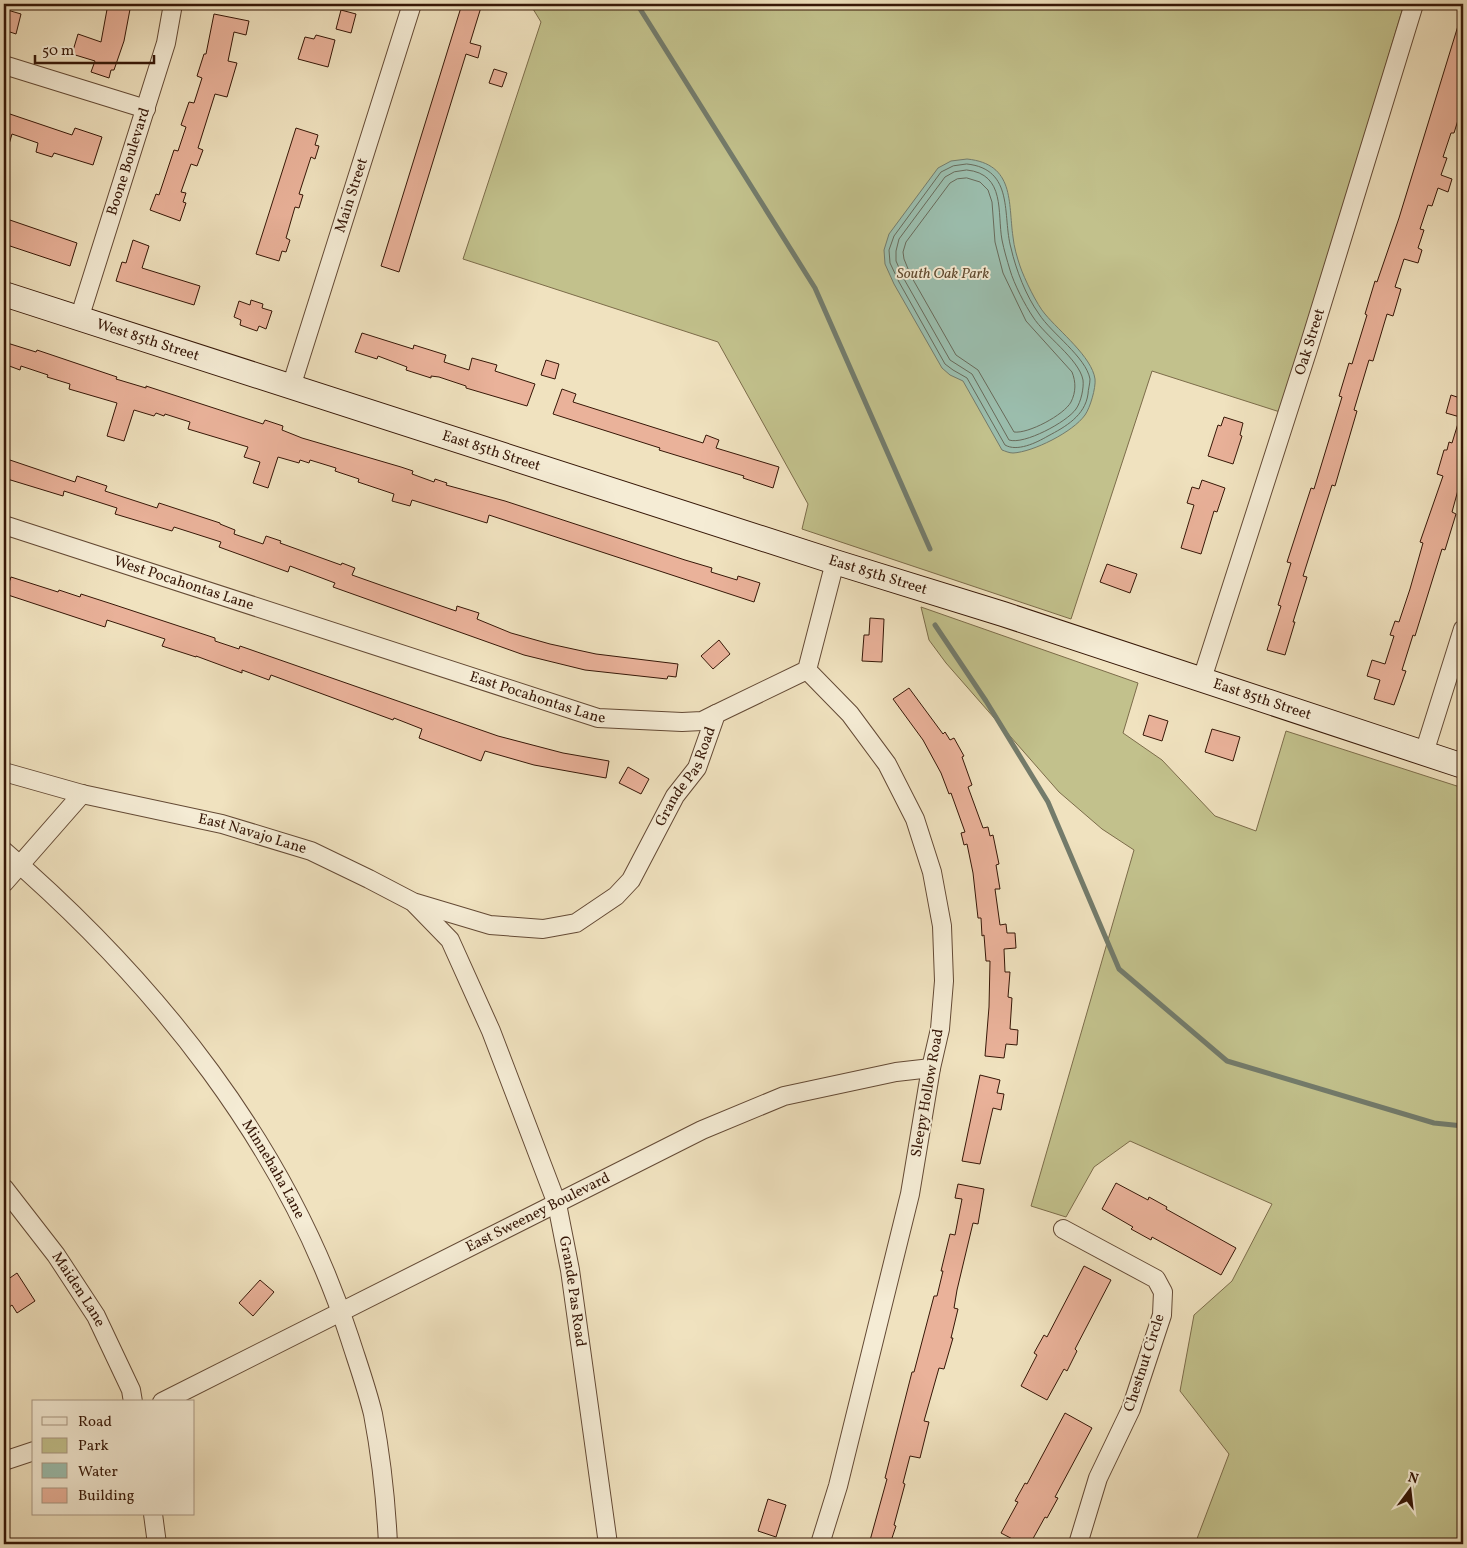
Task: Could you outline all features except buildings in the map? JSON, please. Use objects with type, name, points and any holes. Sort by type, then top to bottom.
[{"type":"main road","name":"West 85th Street","points":[[4,294],[291,387]]},
{"type":"main road","name":"East 85th Street","points":[[291,387],[1202,679],[1463,766]]},
{"type":"street","name":"Boone Boulevard","points":[[79,319],[166,43],[173,4]]},
{"type":"street","name":"Main Street","points":[[291,387],[412,4]]},
{"type":"street","name":"Oak Street","points":[[1202,679],[1309,346],[1414,4]]},
{"type":"street","points":[[4,65],[146,110]]},
{"type":"street","name":"West Pocahontas Lane","points":[[4,525],[363,642]]},
{"type":"street","points":[[807,670],[835,562]]},
{"type":"street","points":[[1424,753],[1463,628]]},
{"type":"street","name":"East Pocahontas Lane","points":[[363,642],[598,718],[702,722],[716,714]]},
{"type":"street","name":"Grande Pas Road","points":[[543,929],[576,923],[616,896],[631,880],[675,796],[696,768],[716,714],[807,670]]},
{"type":"street","name":"Sleepy Hollow Road","points":[[807,670],[850,714],[887,764],[915,819],[932,872],[942,926],[944,981],[940,1029],[931,1068],[910,1194],[838,1486],[820,1544]]},
{"type":"street","name":"East Navajo Lane","points":[[4,772],[82,794],[222,824],[311,851],[413,902],[490,925],[543,929]]},
{"type":"street","points":[[4,883],[82,794]]},
{"type":"street","name":"Minnehaha Lane","points":[[4,850],[88,928],[145,988],[198,1054],[245,1122],[288,1193],[313,1243],[341,1312],[373,1414],[386,1509],[388,1544]]},
{"type":"street","name":"East Navajo Lane","points":[[413,902],[450,940],[473,992]]},
{"type":"street","name":"Grande Pas Road","points":[[473,992],[491,1031],[557,1204],[570,1270],[608,1544]]},
{"type":"street","name":"East Sweeney Boulevard","points":[[166,1400],[702,1130],[784,1096],[896,1072],[931,1068]]},
{"type":"street","name":"Maiden Lane","points":[[4,1188],[56,1255],[96,1316],[131,1390],[133,1400]]},
{"type":"street","name":"Chestnut Circle","points":[[1063,1229],[1156,1279],[1163,1292],[1162,1315],[1131,1409],[1098,1478],[1078,1544]]},
{"type":"street","points":[[4,1461],[32,1452]]},
{"type":"street","points":[[153,1516],[157,1544]]},
{"type":"green space","name":"South Oak Park","points":[[530,4],[1404,4],[1295,369],[1280,412],[1152,371],[1071,619],[802,529],[808,504],[718,342],[463,259],[541,22]]},
{"type":"green space","points":[[921,607],[1138,683],[1123,733],[1162,760],[1215,816],[1256,831],[1286,731],[1463,788],[1463,1544],[1195,1544],[1229,1454],[1180,1391],[1194,1315],[1232,1281],[1272,1204],[1130,1141],[1094,1167],[1066,1217],[1031,1206],[1134,850],[1102,829],[1059,792],[946,663],[929,640]]},
{"type":"water","points":[[967,159],[983,162],[994,168],[1001,177],[1009,198],[1013,241],[1020,266],[1028,284],[1045,314],[1082,353],[1093,371],[1095,379],[1095,387],[1087,412],[1072,428],[1052,440],[1021,452],[1012,453],[1002,450],[963,381],[950,375],[942,368],[894,284],[885,264],[884,250],[889,234],[938,168],[951,161]]},
{"type":"waterway","points":[[637,4],[815,288],[930,549]]},
{"type":"waterway","points":[[935,625],[986,701],[1048,802],[1119,969],[1227,1061],[1434,1123],[1463,1126]]}]
